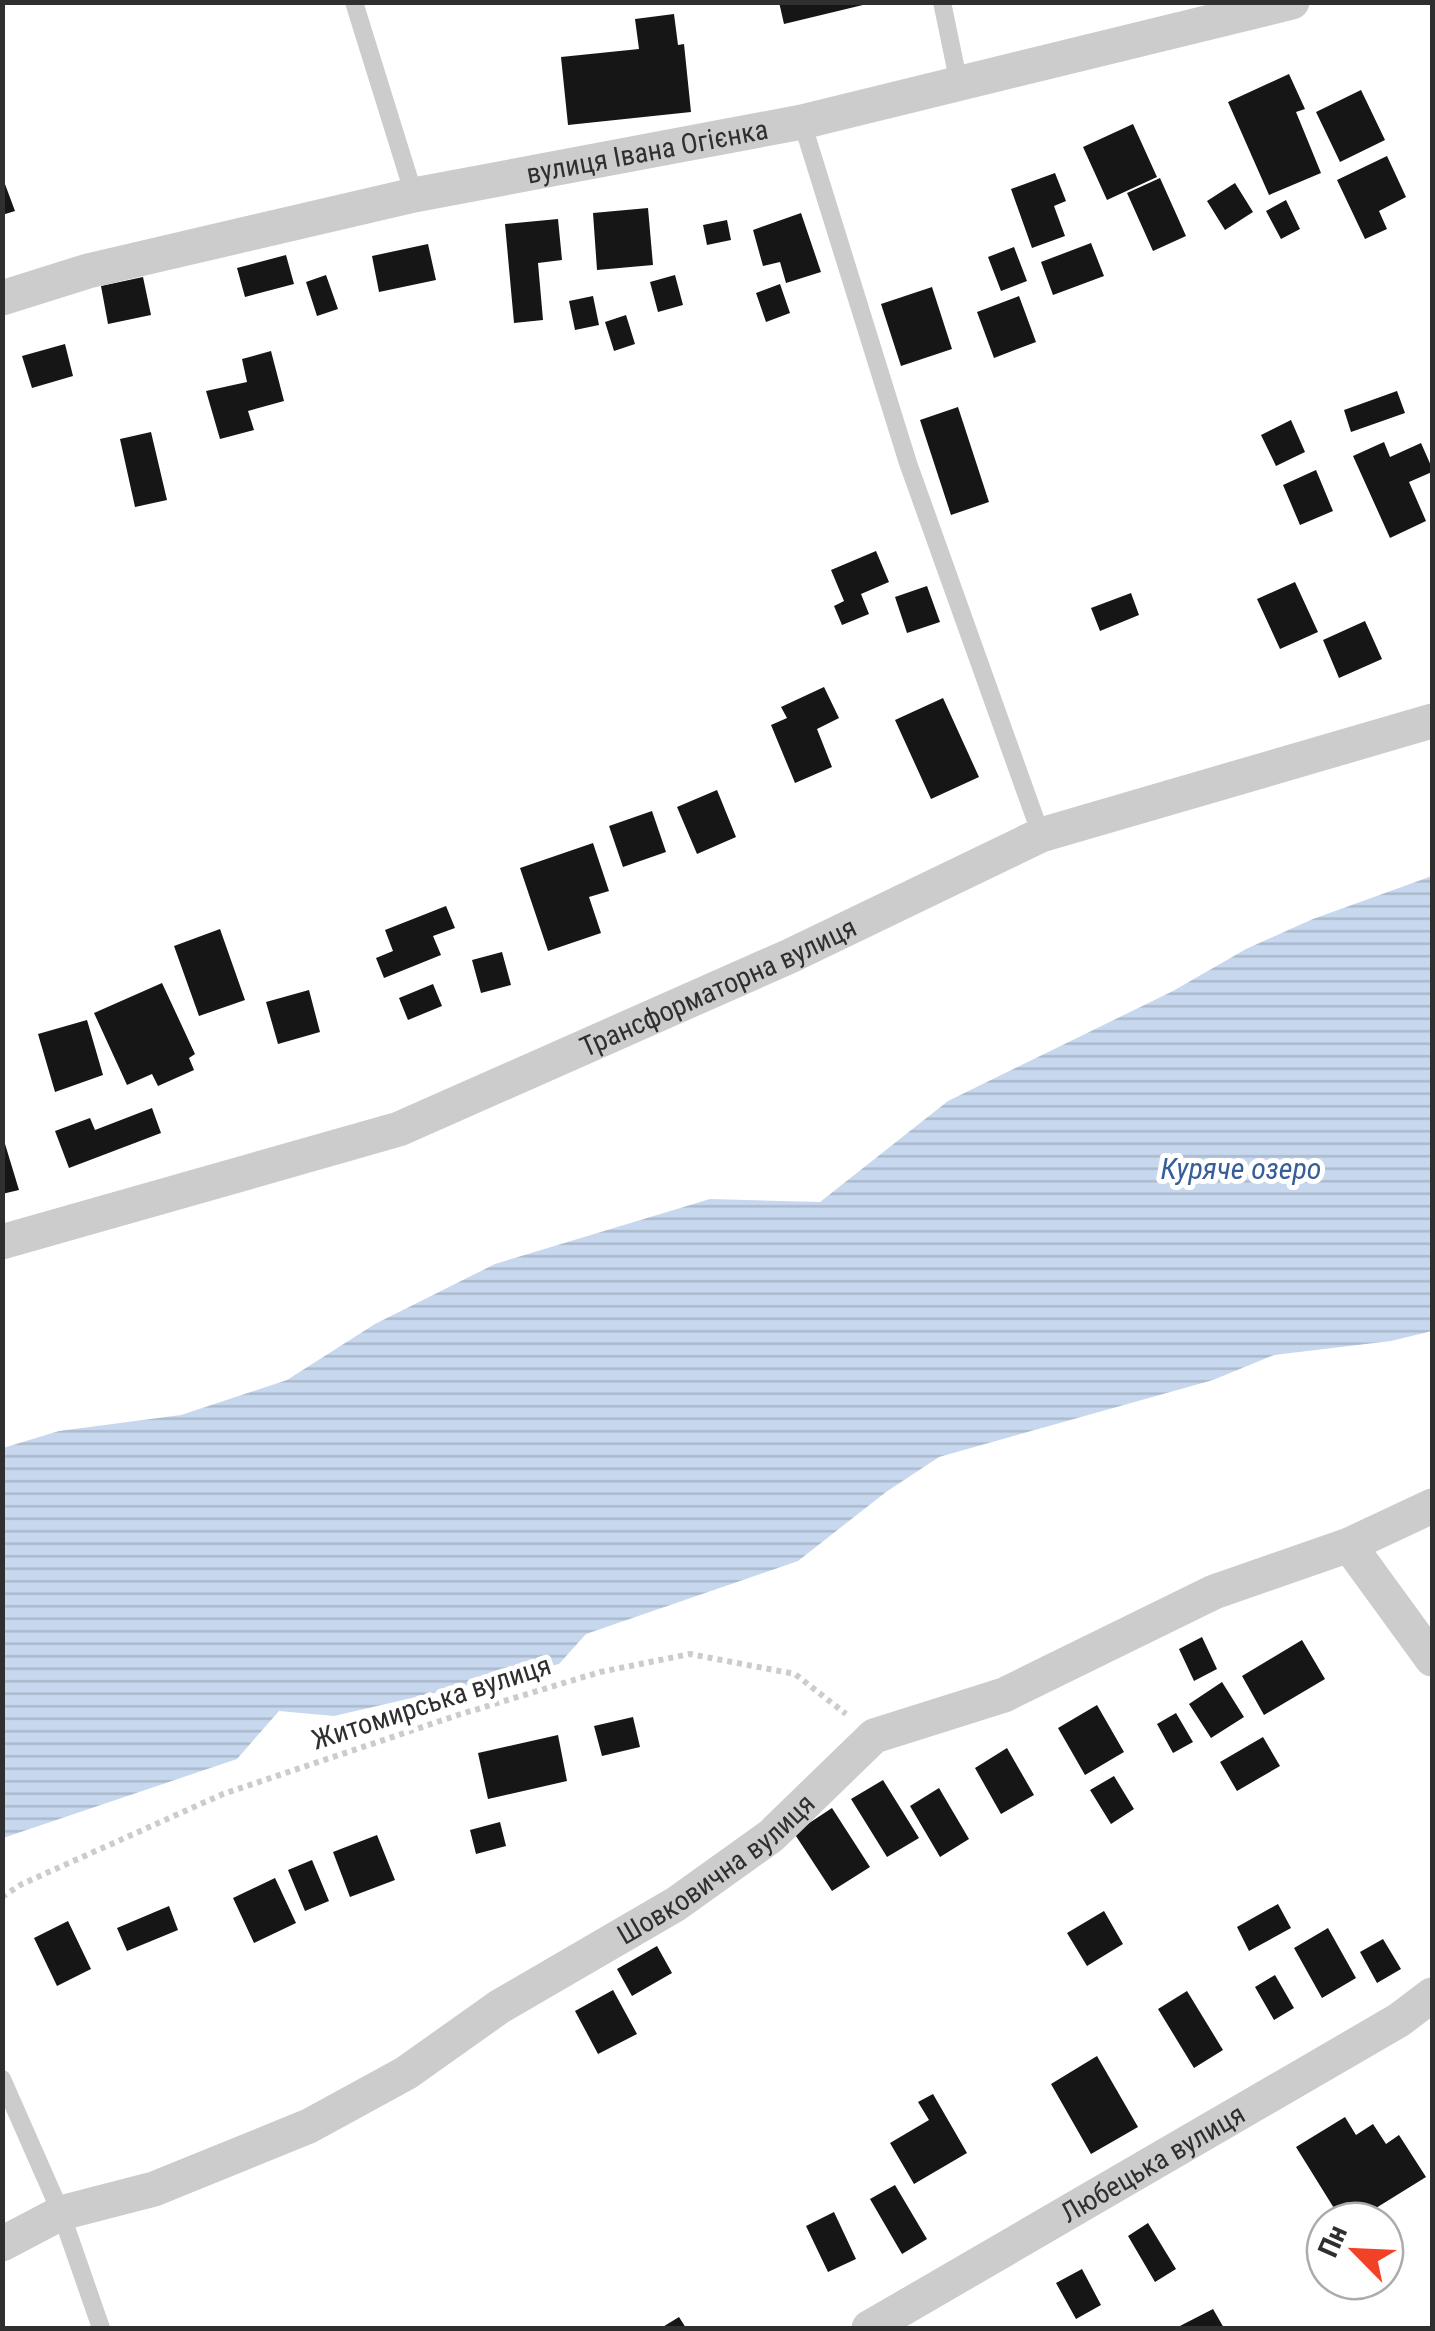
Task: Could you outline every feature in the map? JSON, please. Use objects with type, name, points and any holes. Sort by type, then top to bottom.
[{"type":"street","name":"вулиця Івана Огієнка","points":[[2,298],[88,271],[414,195],[802,122],[1292,2]]},
{"type":"street","name":"Трансформаторна вулиця","points":[[2,1242],[398,1129],[790,956],[1041,835],[1432,721]]},
{"type":"street","name":"Шовковична вулиця","points":[[2,2244],[61,2213],[154,2189],[309,2126],[406,2073],[499,2007],[676,1904],[771,1836],[874,1736],[1004,1695],[1214,1592],[1349,1545],[1432,1506]]},
{"type":"street","points":[[1349,1545],[1432,1659]]},
{"type":"street","name":"Любецька вулиця","points":[[869,2328],[1382,2030],[1432,1995]]},
{"type":"lane","points":[[354,2],[414,195]]},
{"type":"lane","points":[[942,2],[959,84]]},
{"type":"lane","points":[[802,122],[908,463],[1041,835]]},
{"type":"lane","points":[[2,2079],[61,2213],[101,2328]]},
{"type":"path","name":"Житомирська вулиця","points":[[2,1897],[22,1884],[223,1794],[600,1672],[690,1654],[795,1674],[874,1736]]},
{"type":"water","name":"Куряче озеро","points":[[1432,876],[1432,1331],[1391,1341],[1274,1355],[1213,1380],[939,1457],[886,1492],[798,1561],[586,1634],[559,1664],[334,1716],[279,1711],[237,1759],[3,1838],[3,1448],[59,1431],[181,1415],[287,1380],[375,1324],[495,1264],[710,1199],[820,1202],[948,1101],[1173,991],[1246,949],[1313,919]]},
{"type":"building","points":[[779,2],[867,2],[867,4],[784,24]]},
{"type":"building","points":[[674,14],[678,45],[684,44],[691,112],[568,125],[561,57],[639,49],[635,19]]},
{"type":"building","points":[[1289,74],[1305,109],[1296,112],[1321,173],[1269,195],[1228,102]]},
{"type":"building","points":[[1361,90],[1385,140],[1340,162],[1316,112]]},
{"type":"building","points":[[1133,124],[1157,177],[1107,200],[1083,147]]},
{"type":"building","points":[[1387,156],[1406,197],[1379,211],[1387,229],[1365,239],[1337,180]]},
{"type":"building","points":[[1055,173],[1066,201],[1054,206],[1065,236],[1032,248],[1011,189]]},
{"type":"building","points":[[2,176],[15,211],[2,215]]},
{"type":"building","points":[[1160,178],[1186,236],[1153,251],[1127,193]]},
{"type":"building","points":[[1235,183],[1253,212],[1225,230],[1207,201]]},
{"type":"building","points":[[1286,200],[1300,229],[1281,239],[1266,211]]},
{"type":"building","points":[[648,208],[653,265],[597,270],[593,213]]},
{"type":"building","points":[[801,213],[821,272],[786,283],[780,262],[763,266],[753,230]]},
{"type":"building","points":[[558,219],[562,260],[538,263],[543,320],[514,323],[505,224]]},
{"type":"building","points":[[727,220],[731,240],[707,245],[703,225]]},
{"type":"building","points":[[1091,243],[1104,276],[1053,295],[1041,262]]},
{"type":"building","points":[[428,244],[436,280],[379,292],[372,256]]},
{"type":"building","points":[[1014,247],[1027,281],[1001,291],[988,257]]},
{"type":"building","points":[[286,255],[294,284],[245,297],[237,268]]},
{"type":"building","points":[[326,275],[338,309],[317,316],[306,282]]},
{"type":"building","points":[[675,275],[683,305],[658,312],[650,282]]},
{"type":"building","points":[[143,277],[151,315],[108,324],[101,286]]},
{"type":"building","points":[[780,284],[790,313],[766,322],[756,293]]},
{"type":"building","points":[[932,287],[952,349],[901,366],[881,304]]},
{"type":"building","points":[[593,296],[599,325],[575,330],[569,301]]},
{"type":"building","points":[[1019,296],[1036,342],[994,358],[977,312]]},
{"type":"building","points":[[626,315],[635,344],[614,351],[605,322]]},
{"type":"building","points":[[65,344],[73,376],[32,388],[22,356]]},
{"type":"building","points":[[271,351],[284,401],[248,411],[254,430],[220,439],[206,391],[247,382],[242,359]]},
{"type":"building","points":[[1397,391],[1405,413],[1351,432],[1344,410]]},
{"type":"building","points":[[958,407],[989,502],[951,515],[920,420]]},
{"type":"building","points":[[1291,420],[1305,452],[1276,466],[1261,435]]},
{"type":"building","points":[[151,432],[167,500],[135,507],[120,439]]},
{"type":"building","points":[[1384,442],[1390,457],[1421,443],[1432,468],[1432,472],[1409,482],[1426,521],[1390,538],[1353,456]]},
{"type":"building","points":[[1316,470],[1333,511],[1300,525],[1283,485]]},
{"type":"building","points":[[876,551],[889,582],[861,594],[869,614],[842,625],[834,606],[844,601],[831,570]]},
{"type":"building","points":[[1295,582],[1318,632],[1280,649],[1257,599]]},
{"type":"building","points":[[927,586],[940,622],[907,633],[895,597]]},
{"type":"building","points":[[1131,593],[1139,615],[1100,631],[1091,608]]},
{"type":"building","points":[[1365,621],[1382,659],[1339,678],[1323,640]]},
{"type":"building","points":[[824,687],[839,718],[817,729],[832,767],[795,783],[771,725],[787,718],[781,707]]},
{"type":"building","points":[[943,698],[979,777],[931,799],[895,720]]},
{"type":"building","points":[[717,790],[736,837],[697,854],[677,807]]},
{"type":"building","points":[[652,811],[666,852],[623,867],[609,826]]},
{"type":"building","points":[[593,843],[609,891],[589,897],[601,933],[548,951],[520,868]]},
{"type":"building","points":[[446,906],[455,928],[433,936],[441,955],[384,978],[376,958],[393,951],[385,930]]},
{"type":"building","points":[[220,929],[245,1000],[199,1016],[174,946]]},
{"type":"building","points":[[502,952],[511,985],[481,993],[472,960]]},
{"type":"building","points":[[162,983],[195,1054],[189,1058],[194,1070],[158,1086],[152,1074],[127,1085],[94,1013]]},
{"type":"building","points":[[433,984],[442,1006],[408,1020],[399,998]]},
{"type":"building","points":[[309,990],[320,1032],[278,1044],[266,1002]]},
{"type":"building","points":[[87,1020],[103,1075],[55,1092],[38,1034]]},
{"type":"building","points":[[152,1108],[161,1133],[69,1168],[55,1131],[90,1118],[95,1130]]},
{"type":"building","points":[[2,1134],[19,1190],[2,1194]]},
{"type":"building","points":[[1202,1637],[1217,1669],[1194,1681],[1179,1649]]},
{"type":"building","points":[[1302,1640],[1325,1679],[1264,1715],[1242,1676]]},
{"type":"building","points":[[1222,1682],[1244,1717],[1211,1738],[1189,1704]]},
{"type":"building","points":[[1097,1705],[1124,1752],[1085,1775],[1058,1728]]},
{"type":"building","points":[[1176,1713],[1193,1742],[1173,1753],[1157,1724]]},
{"type":"building","points":[[633,1717],[640,1747],[602,1756],[594,1726]]},
{"type":"building","points":[[558,1735],[567,1781],[488,1799],[478,1753]]},
{"type":"building","points":[[1263,1737],[1280,1766],[1237,1791],[1220,1762]]},
{"type":"building","points":[[1007,1748],[1034,1795],[1001,1814],[975,1768]]},
{"type":"building","points":[[1114,1776],[1134,1809],[1111,1824],[1090,1790]]},
{"type":"building","points":[[883,1780],[919,1838],[887,1857],[851,1799]]},
{"type":"building","points":[[939,1788],[969,1839],[940,1857],[910,1806]]},
{"type":"building","points":[[832,1808],[870,1867],[832,1891],[794,1833]]},
{"type":"building","points":[[500,1822],[506,1846],[476,1854],[470,1830]]},
{"type":"building","points":[[377,1835],[395,1880],[350,1897],[333,1852]]},
{"type":"building","points":[[312,1860],[329,1901],[305,1911],[288,1870]]},
{"type":"building","points":[[275,1878],[296,1923],[254,1943],[233,1898]]},
{"type":"building","points":[[1278,1904],[1291,1928],[1249,1951],[1237,1927]]},
{"type":"building","points":[[169,1906],[178,1930],[127,1951],[117,1928]]},
{"type":"building","points":[[1104,1911],[1123,1944],[1087,1966],[1067,1933]]},
{"type":"building","points":[[68,1921],[91,1969],[57,1986],[34,1938]]},
{"type":"building","points":[[1328,1928],[1356,1978],[1322,1998],[1294,1948]]},
{"type":"building","points":[[1383,1939],[1401,1969],[1377,1983],[1360,1952]]},
{"type":"building","points":[[657,1946],[672,1973],[632,1996],[617,1969]]},
{"type":"building","points":[[1275,1975],[1294,2008],[1274,2020],[1255,1987]]},
{"type":"building","points":[[613,1990],[637,2034],[598,2054],[575,2011]]},
{"type":"building","points":[[1187,1991],[1223,2050],[1194,2068],[1158,2009]]},
{"type":"building","points":[[1097,2056],[1138,2127],[1091,2154],[1051,2084]]},
{"type":"building","points":[[933,2094],[967,2153],[914,2184],[890,2143],[929,2120],[918,2102]]},
{"type":"building","points":[[1345,2117],[1356,2135],[1373,2124],[1386,2144],[1399,2135],[1426,2177],[1387,2201],[1330,2201],[1296,2147]]},
{"type":"building","points":[[895,2185],[927,2239],[902,2254],[870,2199]]},
{"type":"building","points":[[834,2212],[856,2259],[828,2272],[806,2226]]},
{"type":"building","points":[[1148,2223],[1176,2269],[1155,2282],[1128,2236]]},
{"type":"building","points":[[1082,2269],[1101,2305],[1076,2319],[1056,2283]]},
{"type":"building","points":[[1213,2309],[1224,2328],[1176,2328]]},
{"type":"building","points":[[679,2317],[686,2328],[661,2328]]}]
